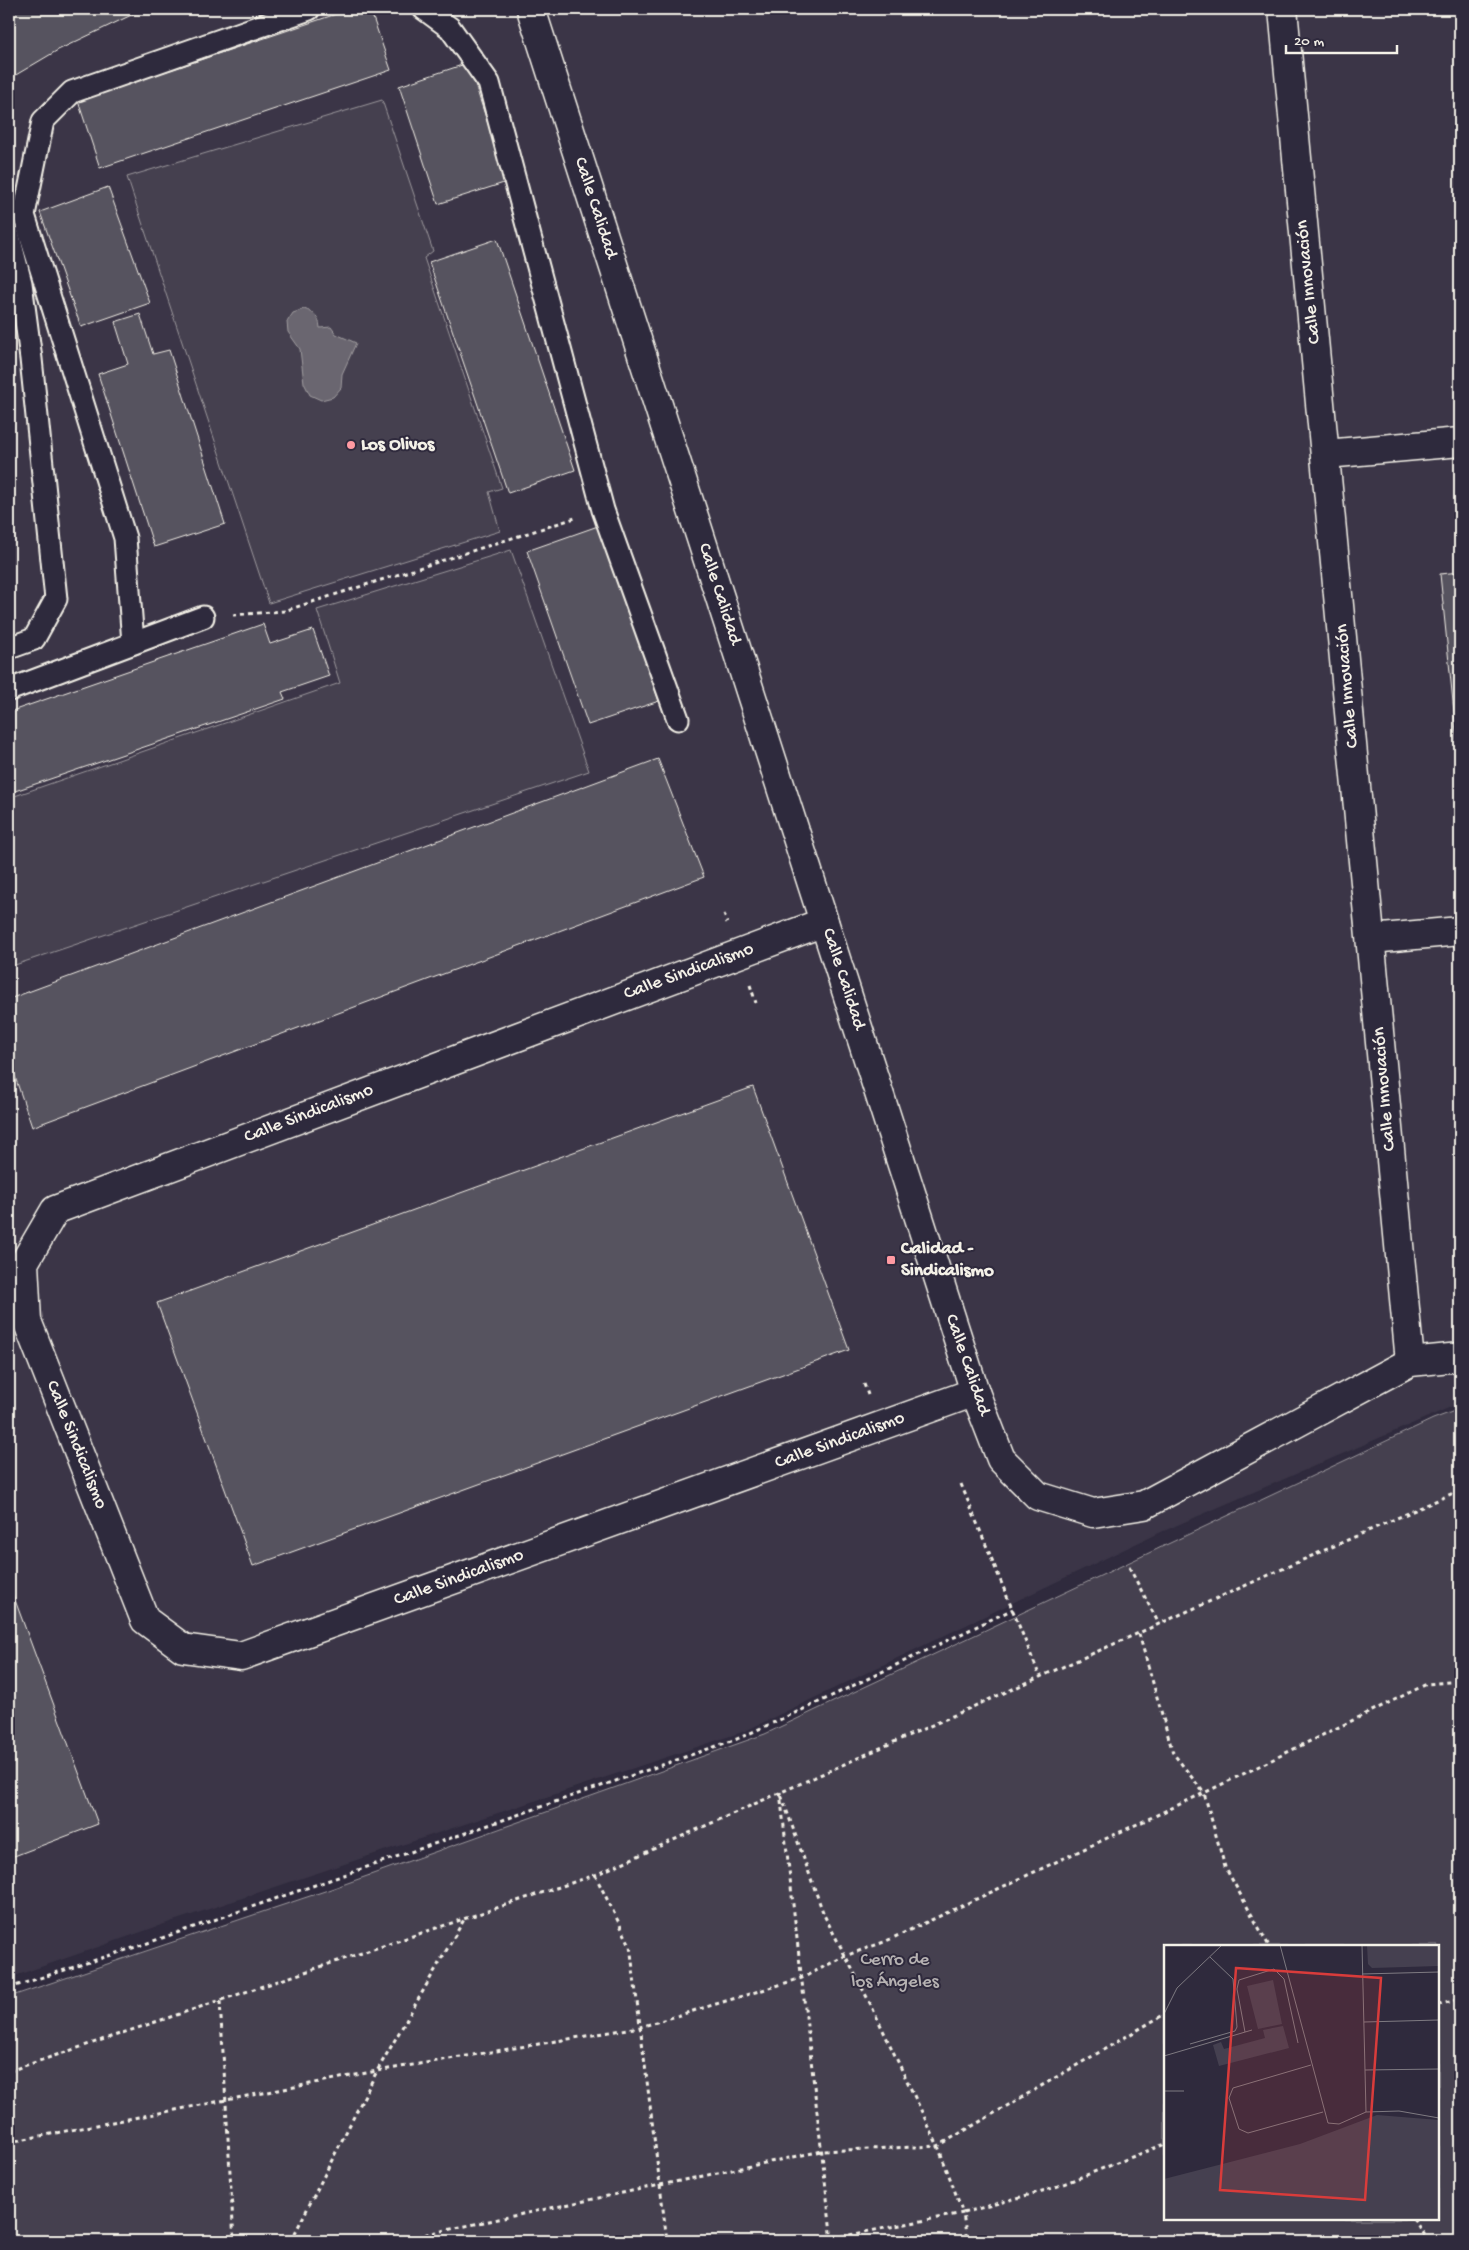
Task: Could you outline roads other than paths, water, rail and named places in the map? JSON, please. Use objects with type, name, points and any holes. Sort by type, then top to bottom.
[{"type":"street","name":"Calle Calidad","points":[[531,9],[975,1392],[1001,1459],[1038,1496],[1093,1513],[1144,1505],[1410,1362],[1460,1357]]},
{"type":"street","name":"Calle Innovación","points":[[1282,9],[1326,454],[1410,1362]]},
{"type":"street","points":[[1326,454],[1460,442]]},
{"type":"street","name":"Calle Sindicalismo","points":[[824,922],[55,1210],[24,1263],[27,1321],[145,1620],[183,1648],[241,1656],[975,1392]]},
{"type":"street","points":[[1371,939],[1460,931]]},
{"type":"lane","points":[[133,643],[125,538],[24,215],[43,122],[72,92],[309,9]]},
{"type":"lane","points":[[424,9],[450,28],[489,83],[603,510],[678,718]]},
{"type":"lane","points":[[9,236],[21,283],[32,359],[56,599],[34,638],[9,648]]},
{"type":"lane","points":[[9,690],[203,617]]},
{"type":"place","name":"Los Olivos","points":[[351,445]]},
{"type":"place","name":"Calidad - Sindicalismo","points":[[891,1260]]},
{"type":"park label","name":"Cerro de los Ángeles","points":[[895,1971]]}]
